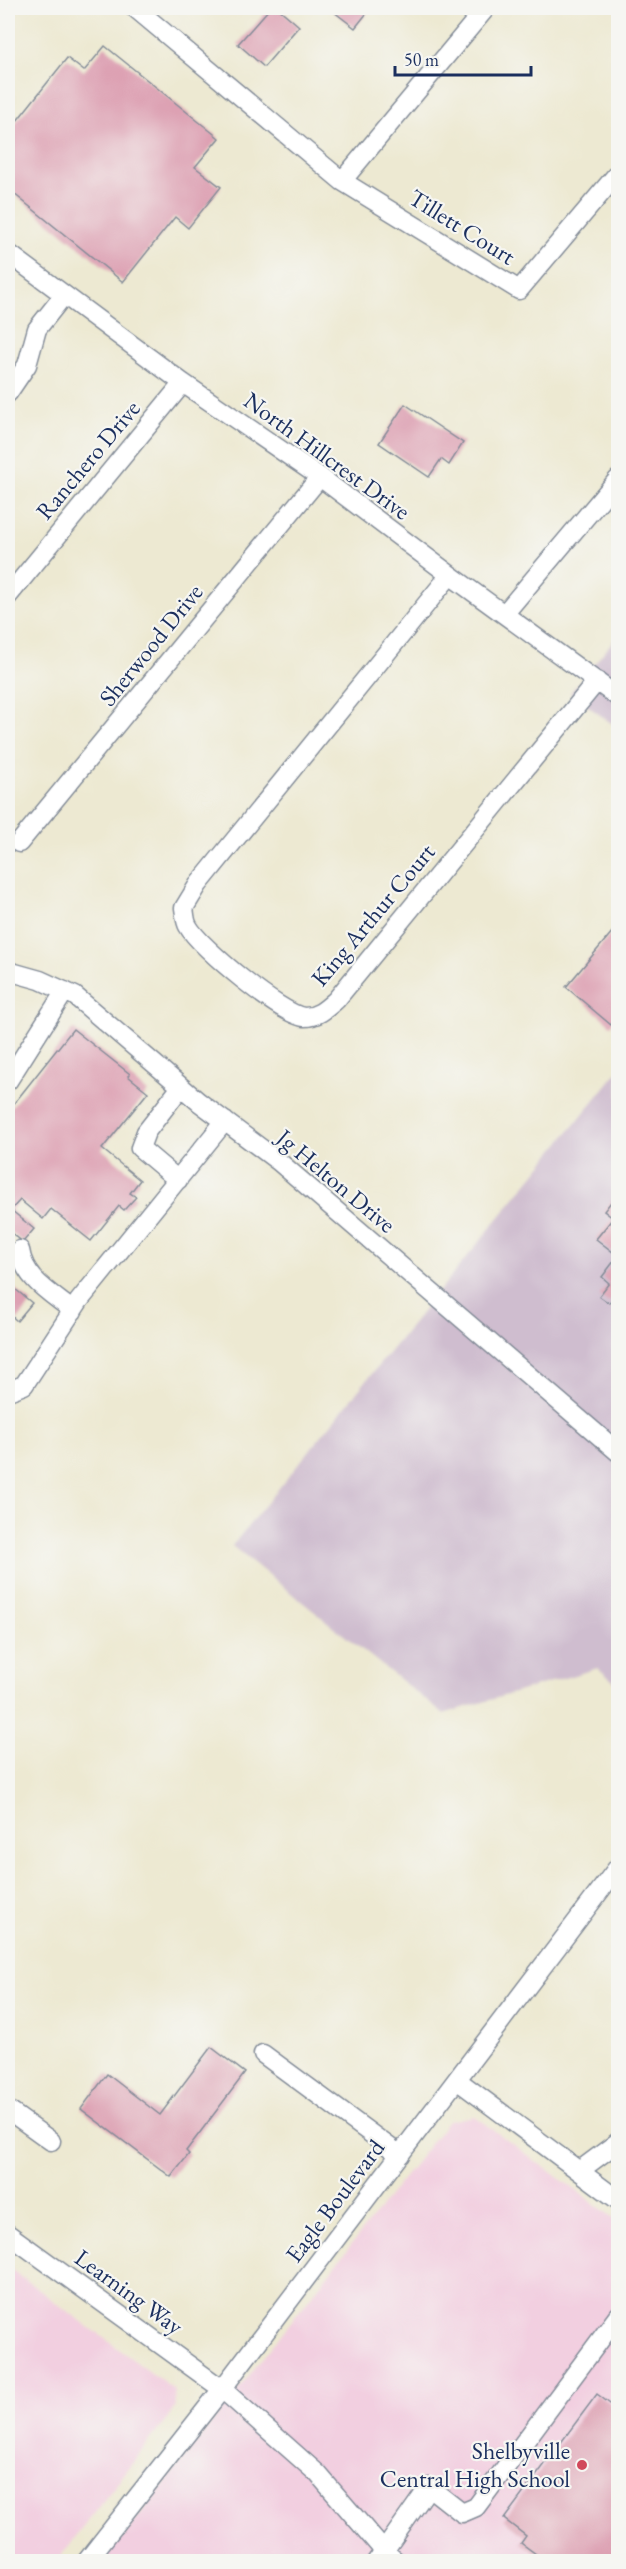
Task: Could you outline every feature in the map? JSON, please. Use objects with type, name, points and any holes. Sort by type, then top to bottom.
[{"type":"street","name":"Tillett Court","points":[[135,8],[342,181],[519,290],[618,172]]},
{"type":"street","points":[[342,181],[486,8]]},
{"type":"street","name":"North Hillcrest Drive","points":[[8,254],[183,383],[320,477],[618,697]]},
{"type":"street","points":[[8,393],[27,365],[38,330],[64,295]]},
{"type":"street","name":"Ranchero Drive","points":[[8,596],[183,383]]},
{"type":"street","name":"Sherwood Drive","points":[[20,843],[320,477]]},
{"type":"street","points":[[505,613],[618,479]]},
{"type":"street","name":"King Arthur Court","points":[[450,575],[198,885],[184,908],[187,925],[212,955],[287,1011],[303,1017],[317,1015],[336,1000],[597,681]]},
{"type":"street","name":"Jg Helton Drive","points":[[8,971],[40,980],[75,996],[181,1087],[278,1161],[618,1452]]},
{"type":"street","points":[[8,1081],[65,991]]},
{"type":"street","points":[[177,1180],[140,1148],[146,1132],[181,1087]]},
{"type":"street","points":[[8,1391],[24,1385],[73,1311],[225,1121]]},
{"type":"street","points":[[20,1250],[22,1264],[32,1278],[73,1311]]},
{"type":"street","name":"Eagle Boulevard","points":[[86,2562],[222,2389],[618,1867]]},
{"type":"street","points":[[263,2054],[400,2155]]},
{"type":"street","points":[[457,2080],[618,2200]]},
{"type":"street","points":[[8,2110],[51,2141]]},
{"type":"street","points":[[579,2171],[618,2142]]},
{"type":"street","name":"Learning Way","points":[[8,2234],[222,2389],[318,2474],[386,2558]]},
{"type":"street","points":[[386,2558],[429,2487],[462,2513],[476,2507],[618,2316]]},
{"type":"shaded area","points":[[618,635],[618,728],[570,693]]},
{"type":"shaded area","points":[[618,1071],[618,1685],[598,1668],[443,1714],[232,1546]]},
{"type":"shaded area","points":[[474,2116],[618,2221],[618,2561],[103,2562],[448,2121]]},
{"type":"shaded area","points":[[8,2267],[174,2390],[175,2408],[57,2561],[8,2561]]},
{"type":"building","points":[[270,8],[278,8],[299,26],[264,67],[238,44]]},
{"type":"building","points":[[329,8],[371,8],[355,28]]},
{"type":"building","points":[[105,46],[219,138],[195,167],[221,187],[188,228],[175,217],[123,282],[8,189],[8,132],[67,58],[84,71]]},
{"type":"building","points":[[405,404],[463,443],[449,465],[441,459],[429,477],[379,443]]},
{"type":"building","points":[[618,925],[618,1017],[611,1025],[566,987]]},
{"type":"building","points":[[73,1029],[130,1074],[128,1076],[148,1092],[102,1149],[140,1180],[130,1193],[136,1197],[124,1210],[119,1206],[91,1241],[51,1209],[43,1219],[20,1200],[11,1210],[34,1229],[23,1242],[10,1232],[8,1236],[8,1111]]},
{"type":"building","points":[[618,1193],[618,1256],[596,1239],[613,1218],[604,1211]]},
{"type":"building","points":[[618,1256],[618,1291],[609,1303],[599,1296],[609,1283],[602,1277]]},
{"type":"building","points":[[8,1283],[32,1303],[17,1321],[8,1313]]},
{"type":"building","points":[[211,2047],[245,2073],[186,2151],[189,2154],[171,2177],[81,2109],[107,2074],[160,2115]]},
{"type":"building","name":"Shelbyville Central High School","points":[[597,2394],[618,2410],[618,2562],[567,2562],[562,2558],[559,2562],[547,2562],[521,2543],[526,2536],[504,2519]]},
{"type":"place","name":"Shelbyville Central High School","points":[[582,2465]]}]
